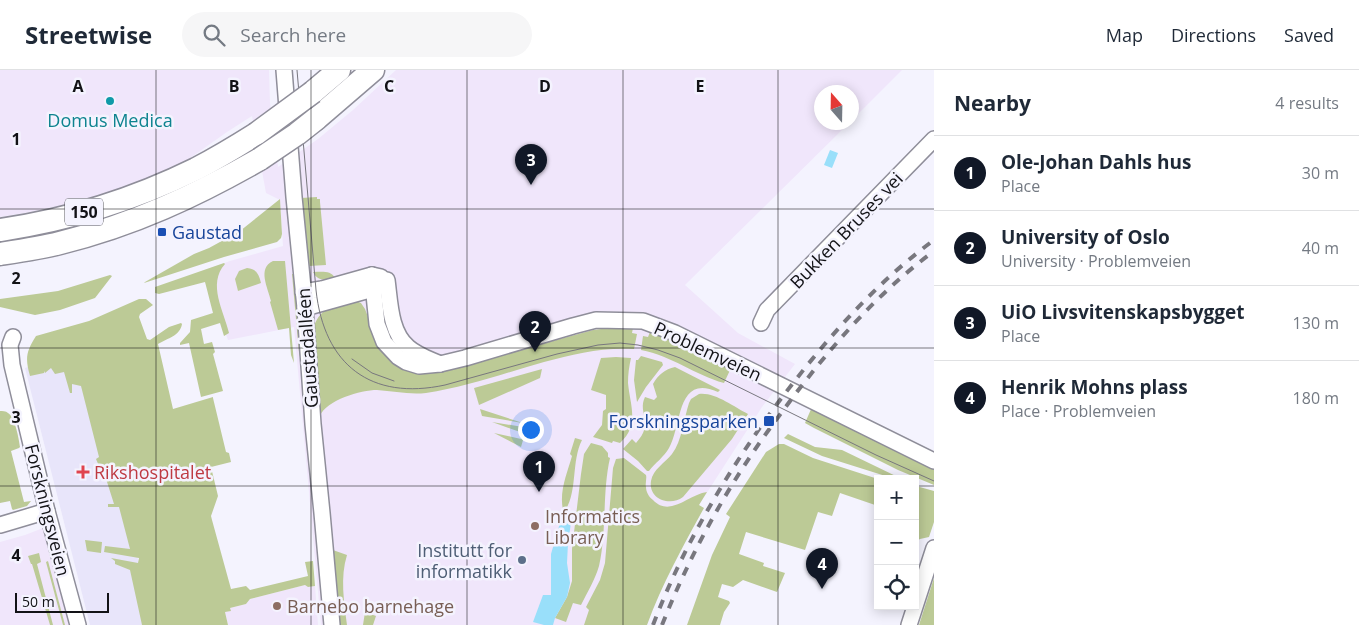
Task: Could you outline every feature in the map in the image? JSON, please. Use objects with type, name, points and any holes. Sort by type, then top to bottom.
[{"type":"highway","name":"150","points":[[0,230],[24,227],[67,217],[113,203],[198,168],[256,134],[313,92],[339,70]]},
{"type":"highway","name":"150","points":[[0,254],[58,244],[128,223],[184,200],[260,159],[297,134],[373,70]]},
{"type":"highway","points":[[0,220],[38,214],[132,189],[165,183]]},
{"type":"street","name":"Gaustadalléen","points":[[284,70],[313,424],[332,625]]},
{"type":"street","name":"Bukken Bruses vei","points":[[761,323],[768,310],[934,139]]},
{"type":"street","points":[[305,308],[373,282],[380,277],[387,280],[394,321],[399,335],[414,351],[440,364]]},
{"type":"street","points":[[303,292],[373,282]]},
{"type":"street","name":"Problemveien","points":[[373,282],[378,330],[390,349],[398,357],[412,365],[440,364],[465,358],[586,322],[607,320],[643,322],[675,333],[934,461]]},
{"type":"street","name":"Forskningsveien","points":[[13,337],[10,345],[12,366],[47,511],[78,625]]},
{"type":"street","points":[[0,525],[47,511]]},
{"type":"street","points":[[909,625],[934,548]]},
{"type":"shaded area","points":[[0,70],[269,70],[270,103],[278,167],[318,139],[396,70],[902,70],[859,113],[859,85],[814,85],[814,130],[842,130],[685,285],[738,333],[795,364],[762,407],[699,505],[654,604],[647,625],[321,625],[294,327],[228,340],[202,271],[283,246],[280,200],[266,193],[252,116],[169,173],[72,203],[0,217]]},
{"type":"shaded area","name":"Rikshospitalet","points":[[52,360],[92,382],[155,625],[90,625],[25,368]]},
{"type":"shaded area","points":[[51,525],[78,625],[0,625],[0,542]]},
{"type":"shaded area","name":"Barnebo barnehage","points":[[305,585],[309,587],[315,586],[318,625],[228,625],[225,612],[230,611],[230,608],[246,604],[250,599]]},
{"type":"green space","points":[[317,197],[317,199],[320,199],[326,265],[309,266],[301,198]]},
{"type":"green space","points":[[280,199],[282,234],[277,242],[144,283],[194,254],[240,231]]},
{"type":"green space","points":[[273,261],[285,261],[294,363],[291,355],[289,328],[278,330],[265,279],[266,268]]},
{"type":"green space","points":[[224,263],[217,280],[217,289],[229,333],[224,336],[220,323],[201,329],[204,344],[212,342],[215,352],[213,354],[223,391],[201,397],[189,343],[180,345],[180,343],[190,332],[191,320],[213,313],[205,282],[159,294],[155,293],[155,287]]},
{"type":"green space","points":[[247,268],[257,273],[261,283],[238,291],[235,279],[239,271]]},
{"type":"green space","points":[[313,272],[328,273],[335,278],[320,279]]},
{"type":"green space","points":[[292,274],[295,274],[302,365],[299,353]]},
{"type":"green space","points":[[112,276],[95,298],[60,310],[35,315],[0,307],[0,299],[58,291]]},
{"type":"green space","points":[[139,299],[146,299],[153,305],[140,314],[139,317],[147,339],[150,340],[169,327],[182,324],[176,334],[158,344],[173,409],[213,397],[226,452],[229,453],[231,462],[211,467],[218,496],[211,516],[231,589],[246,586],[250,590],[308,576],[305,562],[313,561],[315,586],[308,587],[305,585],[250,599],[246,604],[230,608],[231,611],[225,612],[228,625],[142,625],[130,570],[115,564],[115,561],[111,558],[138,563],[139,558],[104,552],[105,546],[130,549],[119,507],[108,507],[108,504],[114,504],[102,466],[99,466],[96,459],[99,457],[81,386],[72,384],[72,393],[70,393],[64,372],[55,374],[51,368],[45,373],[44,371],[44,373],[30,376],[27,355],[36,336],[89,321]]},
{"type":"green space","points":[[353,300],[361,303],[365,309],[374,333],[428,373],[440,372],[593,330],[633,328],[632,333],[637,334],[634,349],[611,349],[577,354],[471,383],[426,393],[377,390],[362,392],[345,397],[329,405],[320,416],[314,326],[321,315],[329,308]]},
{"type":"green space","points":[[650,332],[674,340],[731,368],[724,383],[713,380],[663,357],[641,350],[643,336],[648,337]]},
{"type":"green space","points":[[641,356],[662,362],[663,365],[637,402],[634,380],[636,360]]},
{"type":"green space","points":[[601,358],[631,358],[628,383],[632,407],[632,422],[626,436],[620,443],[613,441],[612,443],[593,437],[602,425],[603,411],[606,409],[606,395],[591,390]]},
{"type":"green space","points":[[675,367],[720,390],[718,392],[704,388],[694,390],[687,396],[669,448],[647,471],[623,449],[632,439],[636,443],[642,436],[645,424],[643,403],[645,397],[654,400],[657,397],[653,384],[665,371]]},
{"type":"green space","points":[[542,369],[540,378],[479,405],[474,388]]},
{"type":"green space","points":[[699,394],[711,395],[748,414],[732,439],[683,497],[672,501],[661,500],[656,497],[651,487],[652,477],[675,449],[689,403],[691,399]]},
{"type":"green space","points":[[812,407],[928,465],[934,470],[934,485],[919,479],[919,475],[910,475],[898,470],[805,423]]},
{"type":"green space","points":[[480,409],[524,423],[482,416]]},
{"type":"green space","points":[[0,411],[8,413],[15,423],[20,447],[11,451],[24,502],[31,501],[27,506],[13,510],[10,501],[0,503]]},
{"type":"green space","points":[[492,422],[523,427],[526,430],[521,447],[494,433],[521,439],[523,433]]},
{"type":"green space","points":[[788,434],[815,447],[842,450],[894,475],[882,475],[822,456],[784,438]]},
{"type":"green space","points":[[575,438],[582,440],[577,457],[572,494],[565,511],[563,510],[562,496]]},
{"type":"green space","points":[[591,443],[602,446],[610,458],[606,485],[603,539],[599,566],[591,586],[581,605],[573,603],[566,622],[555,618],[567,597],[572,581],[572,549],[581,474],[584,454]]},
{"type":"green space","points":[[779,444],[784,444],[813,458],[874,478],[874,505],[840,493],[832,516],[818,512],[805,550],[746,532],[739,554],[764,563],[763,566],[785,573],[777,592],[743,580],[733,587],[722,584],[718,597],[730,603],[724,612],[720,625],[687,625],[712,555],[730,517],[726,514],[766,452]]},
{"type":"green space","points":[[624,458],[646,475],[647,493],[659,505],[673,506],[707,492],[699,505],[704,508],[666,580],[647,625],[584,625],[589,610],[586,607],[600,580],[605,563],[613,468],[616,459]]},
{"type":"green space","points":[[919,487],[934,491],[934,522],[929,537],[920,539]]},
{"type":"green space","points":[[85,540],[102,542],[101,553],[87,551]]},
{"type":"green space","points":[[330,549],[347,555],[343,581],[347,625],[337,625]]},
{"type":"green space","points":[[39,553],[41,562],[37,564],[53,625],[50,625],[28,556]]},
{"type":"green space","points":[[48,561],[65,625],[63,625],[46,562]]},
{"type":"green space","points":[[934,578],[934,625],[919,625]]},
{"type":"green space","points":[[365,612],[376,616],[373,625],[363,625]]},
{"type":"water","points":[[830,150],[838,153],[832,168],[824,165]]},
{"type":"water","points":[[567,514],[572,516],[567,563],[570,583],[567,597],[553,625],[544,625],[533,622],[543,595],[551,595],[551,554],[562,516]]},
{"type":"tram line","points":[[297,70],[316,290],[321,316],[329,339],[341,357],[356,372],[374,382],[395,387],[419,389],[445,385],[557,354],[598,345],[620,343],[638,345],[680,358],[876,455],[934,481]]},
{"type":"tram line","points":[[352,359],[372,373],[394,381]]},
{"type":"railway","points":[[653,625],[692,538],[741,456],[777,404],[812,359],[869,296],[934,240]]},
{"type":"railway","points":[[662,625],[685,571],[712,519],[742,468],[776,420],[830,351],[868,309],[889,288],[934,251]]},
{"type":"place","name":"Domus Medica","points":[[110,101]]},
{"type":"place","name":"UiO Livsvitenskapsbygget","points":[[531,185]]},
{"type":"place","name":"Gaustad","points":[[162,232]]},
{"type":"place","name":"University of Oslo","points":[[535,352]]},
{"type":"place","name":"Forskningsparken","points":[[769,421]]},
{"type":"place","name":"Rikshospitalet","points":[[83,472]]},
{"type":"place","name":"Ole-Johan Dahls hus","points":[[539,492]]},
{"type":"place","name":"Informatics Library","points":[[535,526]]},
{"type":"place","name":"Institutt for informatikk","points":[[522,560]]},
{"type":"place","name":"Henrik Mohns plass","points":[[822,589]]},
{"type":"place","name":"Barnebo barnehage","points":[[277,606]]}]
